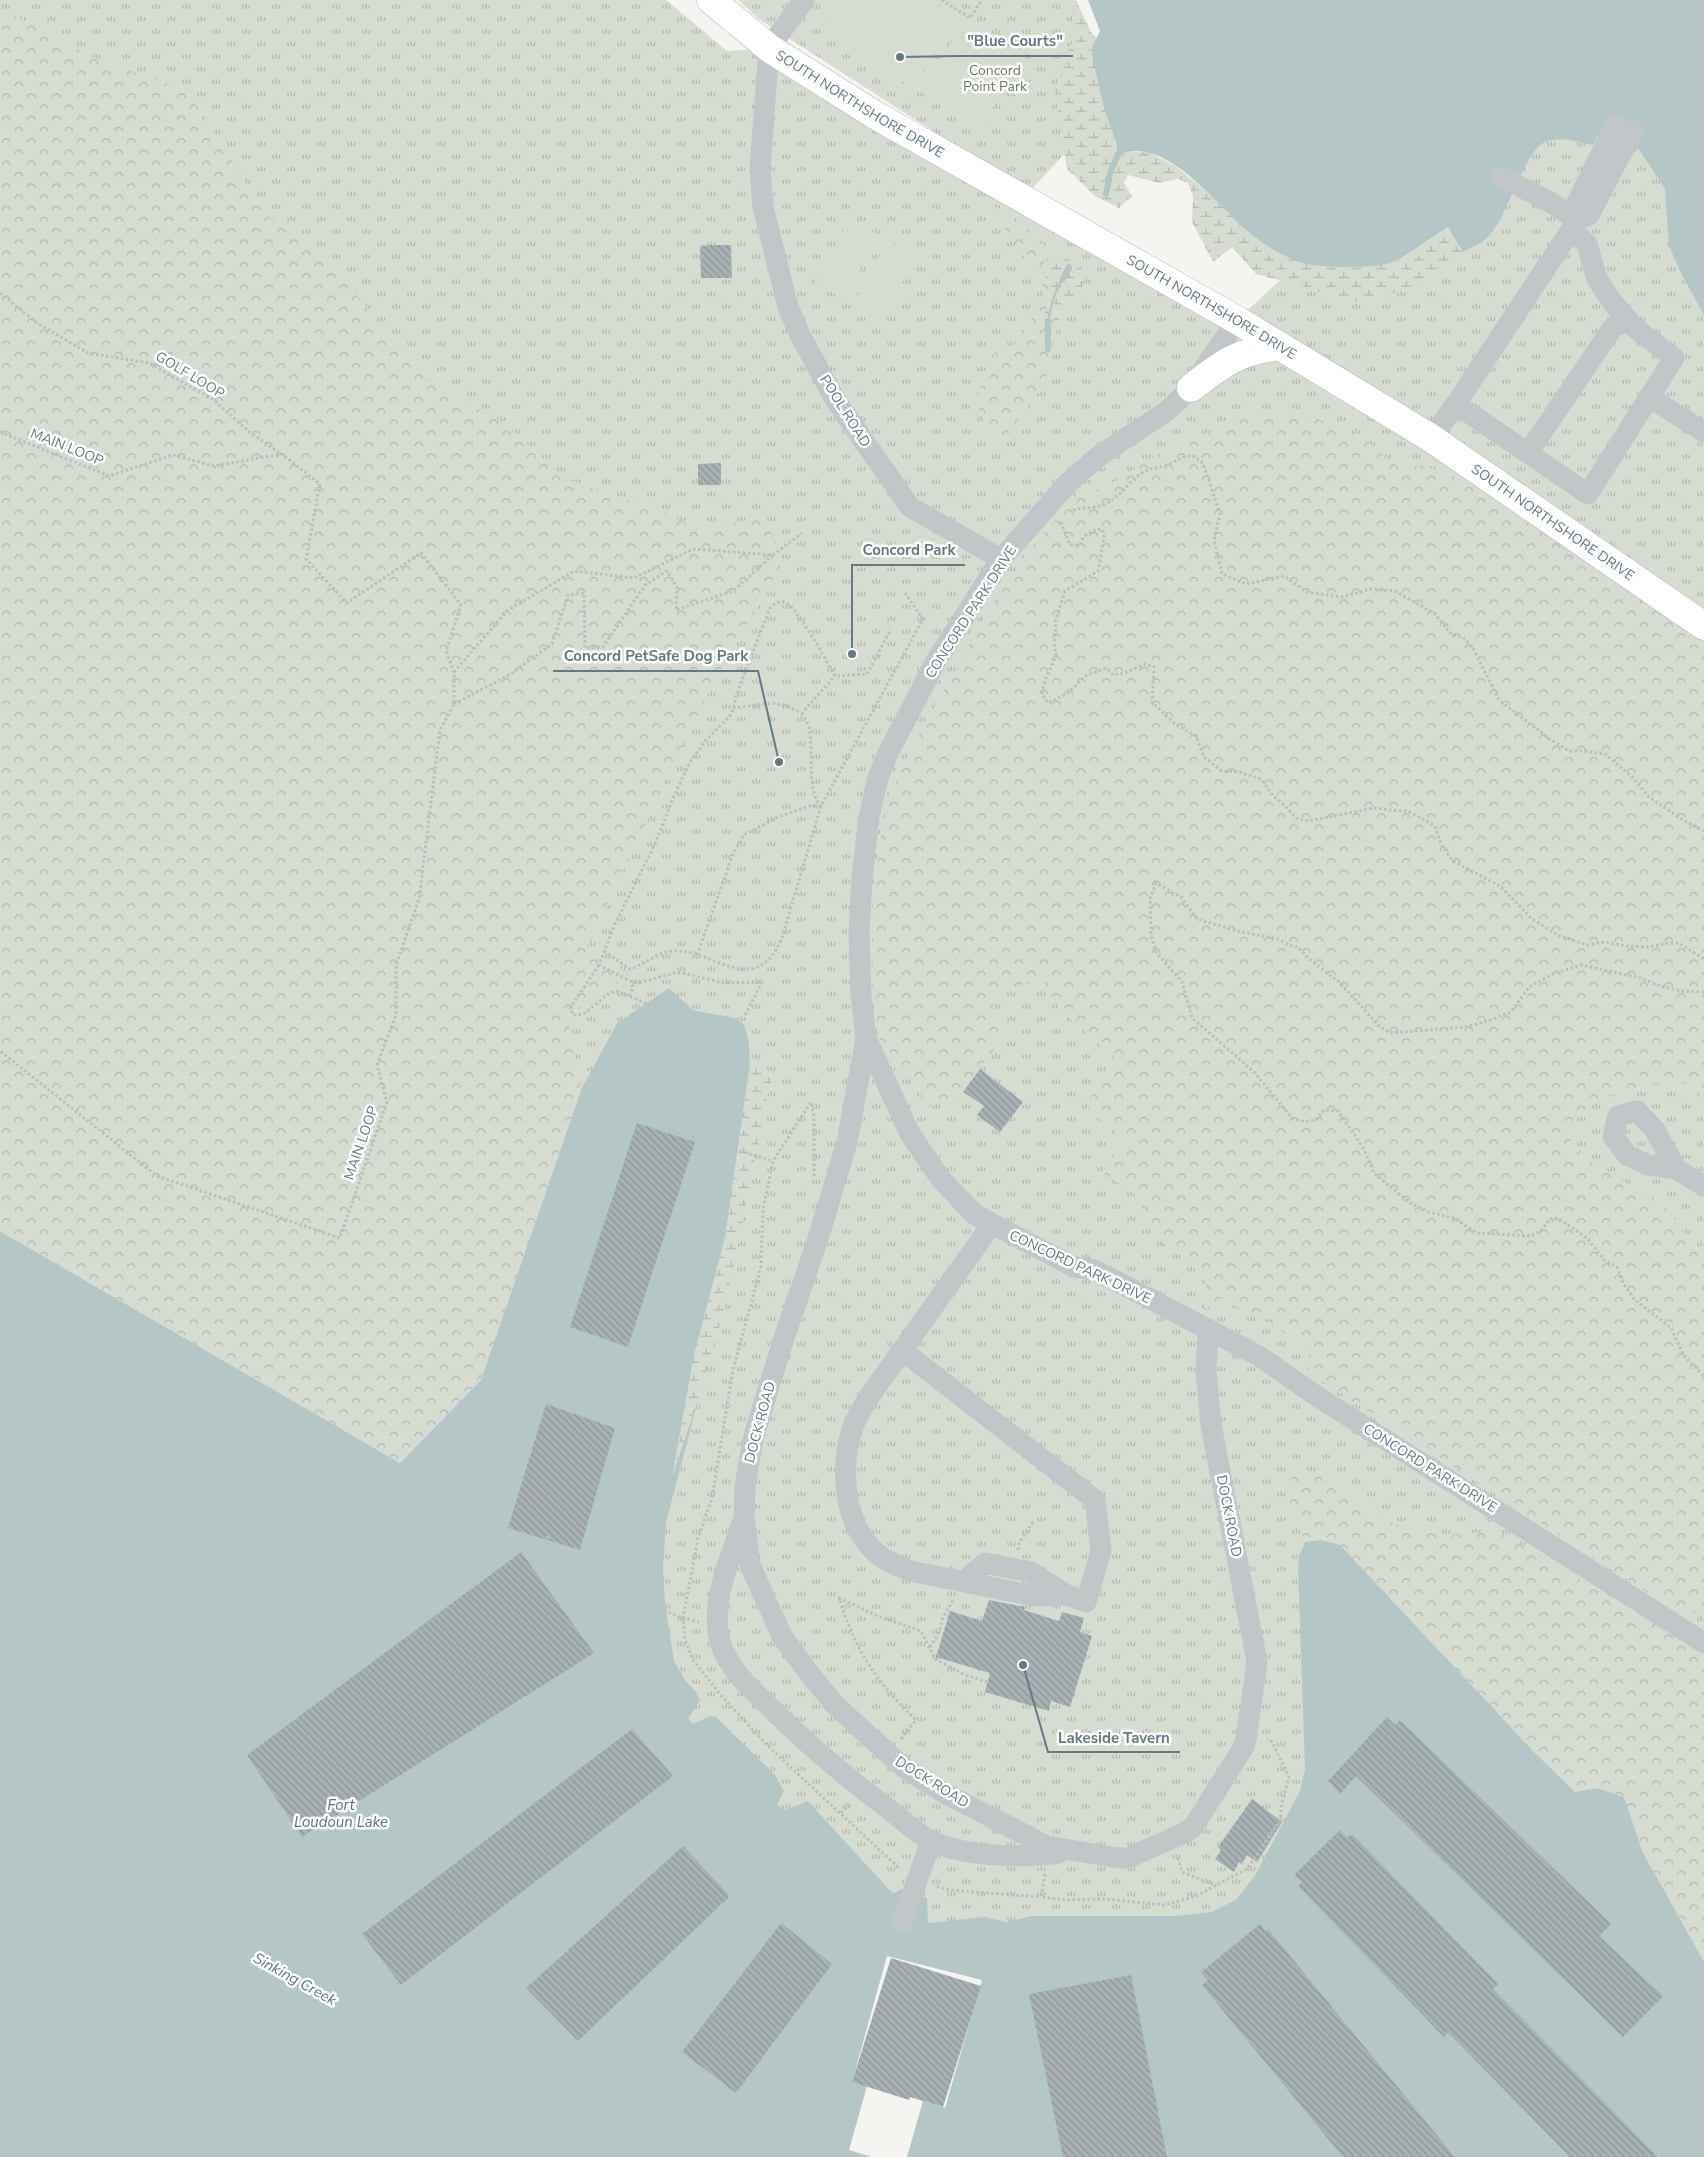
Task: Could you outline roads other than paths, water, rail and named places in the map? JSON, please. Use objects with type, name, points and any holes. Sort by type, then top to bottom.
[{"type":"main road","name":"SOUTH NORTHSHORE DRIVE","points":[[711,0],[769,48],[876,115],[1237,320],[1430,438],[1704,626]]},
{"type":"main road","points":[[1191,388],[1211,372],[1239,355],[1252,350],[1280,346]]},
{"type":"street","points":[[769,48],[804,0]]},
{"type":"street","name":"POOL ROAD","points":[[769,48],[760,169],[763,207],[788,307],[800,335],[836,401],[910,507],[1001,559]]},
{"type":"street","points":[[1430,438],[1456,404],[1574,225],[1576,205],[1625,128]]},
{"type":"street","points":[[1456,404],[1588,494],[1674,358],[1625,318],[1597,279],[1587,244],[1574,225],[1550,202],[1501,177]]},
{"type":"street","points":[[1528,453],[1611,330],[1625,318]]},
{"type":"street","name":"CONCORD PARK DRIVE","points":[[1237,320],[1191,388],[1167,411],[1098,456],[1069,482],[1001,559],[936,660],[888,753],[877,781],[869,817],[862,878],[859,933],[861,995],[866,1038],[910,1134],[941,1179],[974,1214],[1074,1266],[1095,1270],[1259,1356],[1318,1397],[1704,1643]]},
{"type":"street","points":[[1649,397],[1704,432]]},
{"type":"street","name":"DOCK ROAD","points":[[866,1038],[847,1142],[833,1190],[782,1341],[756,1432],[745,1487],[744,1518],[750,1565],[778,1628],[809,1674],[841,1712],[903,1766],[946,1794],[1047,1846],[1128,1858],[1174,1838],[1194,1826],[1243,1748],[1246,1739],[1256,1666],[1211,1425],[1206,1372],[1208,1330]]},
{"type":"street","points":[[1676,1169],[1704,1186]]},
{"type":"street","points":[[903,1351],[1095,1500],[1102,1551],[1086,1602],[1067,1595],[1031,1572],[985,1563],[964,1581],[910,1571],[893,1563],[872,1548],[862,1538],[852,1516],[846,1466],[849,1441],[855,1422],[871,1394],[992,1224]]},
{"type":"street","points":[[744,1518],[718,1601],[720,1640],[727,1659],[742,1680],[812,1749],[862,1790],[931,1841],[971,1852],[1019,1855],[1049,1854],[1074,1850]]},
{"type":"street","points":[[902,1923],[931,1841]]},
{"type":"water","points":[[1088,0],[1704,0],[1704,315],[1681,273],[1669,246],[1665,189],[1638,148],[1635,152],[1601,130],[1593,145],[1561,139],[1543,143],[1536,149],[1529,159],[1503,214],[1489,236],[1463,252],[1448,227],[1403,257],[1382,265],[1358,267],[1318,266],[1299,262],[1283,255],[1256,238],[1211,195],[1176,166],[1157,156],[1139,151],[1120,154],[1117,151],[1117,145],[1104,109],[1092,55],[1092,47],[1100,31]]},
{"type":"water","points":[[1070,267],[1072,270],[1061,285],[1054,302],[1046,339],[1048,316],[1054,293],[1060,279]]},
{"type":"water","name":"Fort Loudoun Lake","points":[[669,988],[693,1010],[735,1018],[744,1024],[749,1041],[750,1063],[725,1237],[694,1355],[672,1477],[699,1397],[666,1522],[663,1567],[665,1604],[674,1661],[685,1680],[696,1692],[700,1701],[688,1718],[693,1724],[710,1716],[715,1716],[775,1775],[784,1791],[777,1805],[786,1810],[808,1801],[893,1894],[901,1889],[927,1898],[928,1923],[985,1917],[1007,1922],[1032,1916],[1176,1916],[1211,1912],[1236,1900],[1256,1874],[1300,1791],[1305,1769],[1298,1566],[1305,1542],[1321,1540],[1340,1545],[1532,1750],[1575,1792],[1597,1788],[1624,1797],[1642,1851],[1704,1962],[1704,2157],[0,2157],[0,1231],[400,1463],[481,1380],[582,1088],[617,1023]]},
{"type":"waterway","points":[[1106,194],[1111,170],[1122,146]]},
{"type":"waterway","points":[[1063,279],[1069,267]]},
{"type":"waterway","points":[[1048,321],[1048,349]]},
{"type":"place","name":"\"Blue Courts\"","points":[[900,57]]},
{"type":"place","name":"Concord Park","points":[[852,654]]},
{"type":"place","name":"Concord PetSafe Dog Park","points":[[779,762]]},
{"type":"place","name":"Lakeside Tavern","points":[[1023,1665]]},
{"type":"park label","name":"Concord Point Park","points":[[995,78]]},
{"type":"water label","name":"Sinking Creek","points":[[295,1979]]}]
